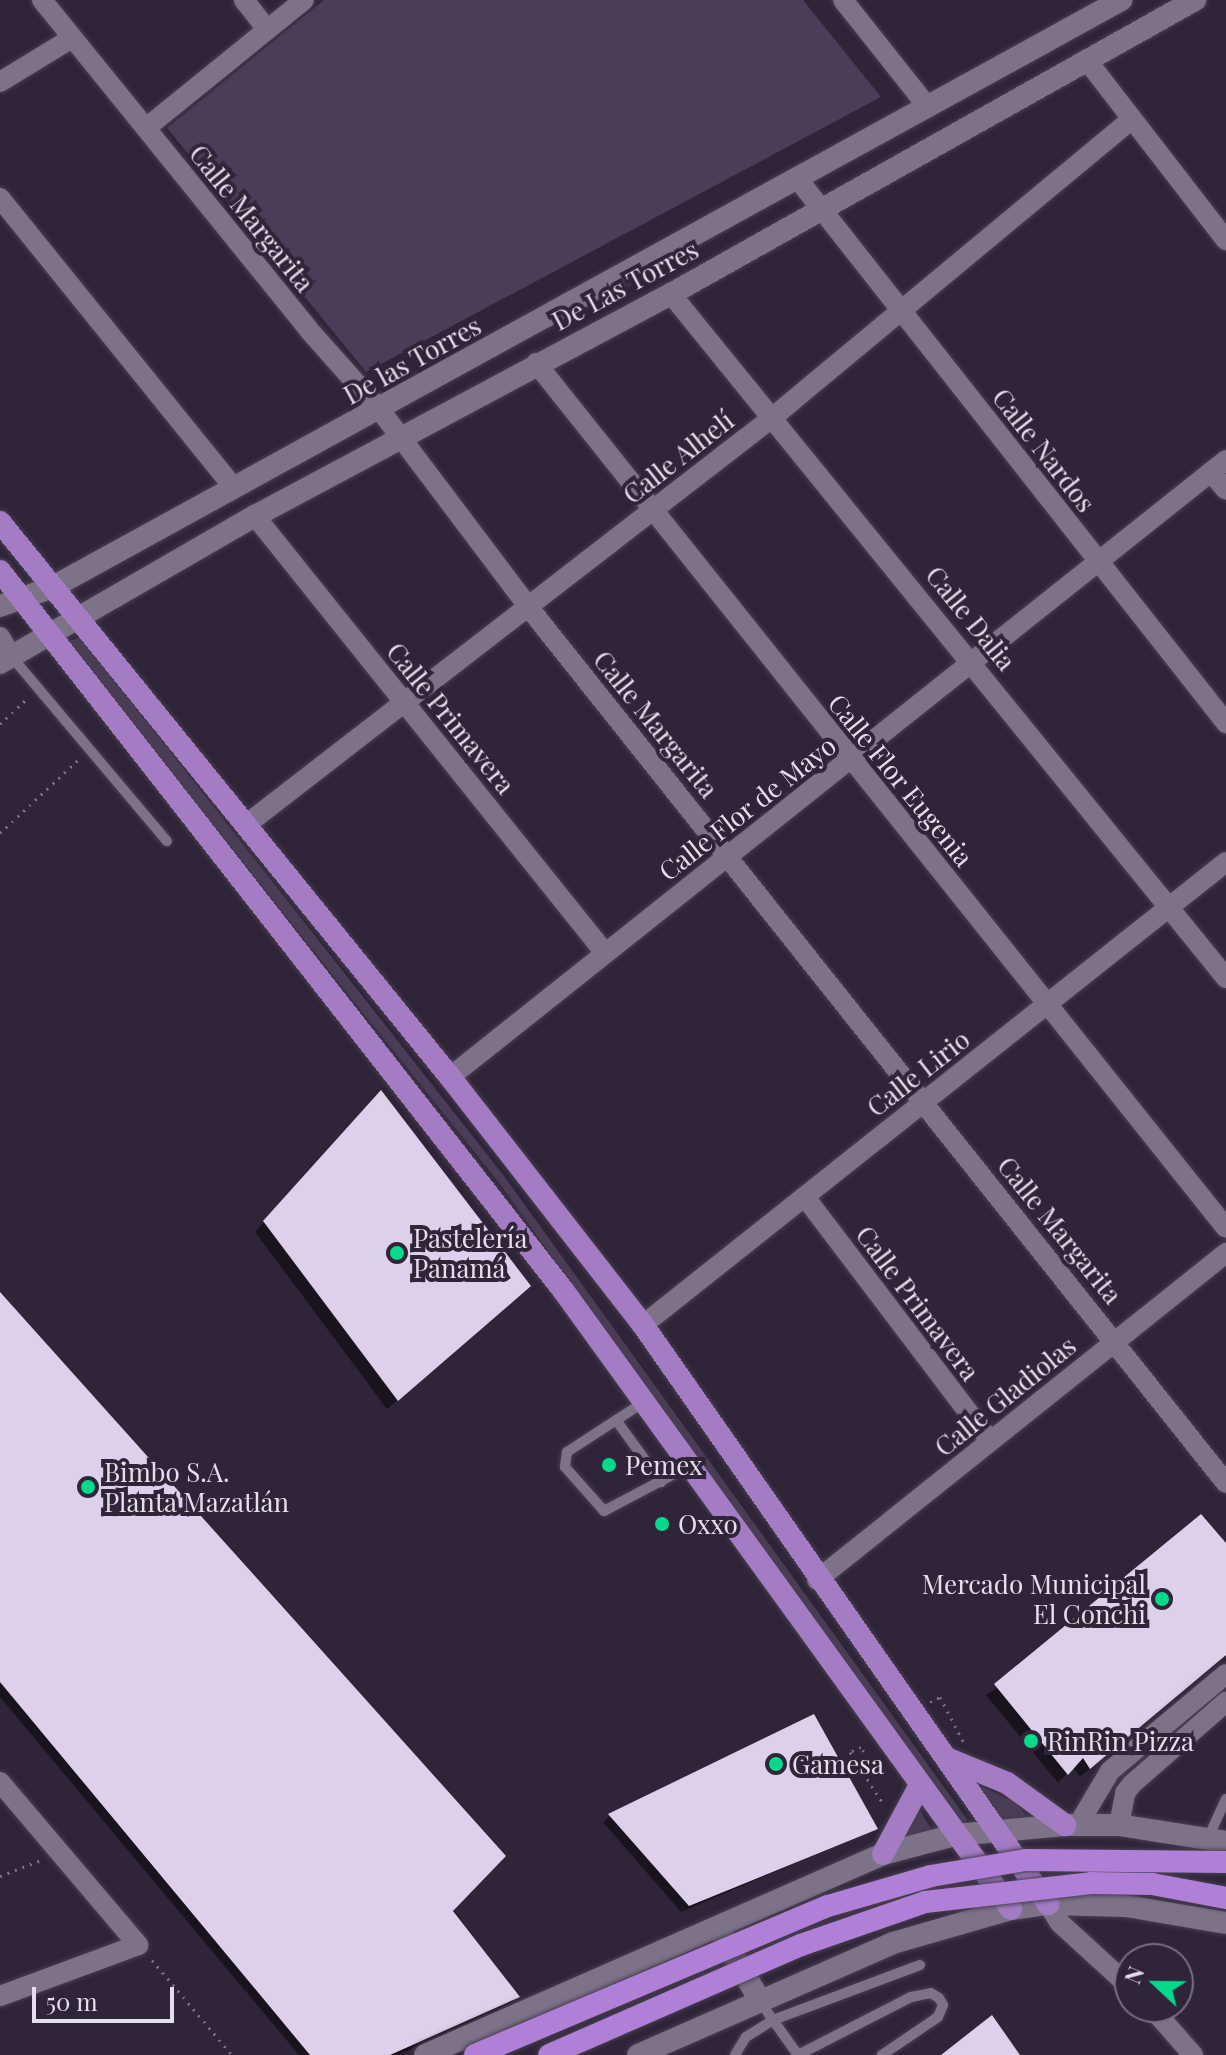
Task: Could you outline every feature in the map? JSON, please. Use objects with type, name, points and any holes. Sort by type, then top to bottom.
[{"type":"highway","points":[[475,2055],[828,1906],[931,1876],[1026,1860],[1226,1862]]},
{"type":"highway","points":[[549,2055],[801,1945],[925,1902],[1091,1883],[1152,1884],[1226,1898]]},
{"type":"main road","points":[[0,522],[247,824],[347,955],[450,1077],[643,1325],[817,1580],[956,1753],[991,1829],[1054,1913]]},
{"type":"main road","points":[[0,571],[563,1290],[919,1787],[1011,1909]]},
{"type":"main road","points":[[956,1753],[1071,1825]]},
{"type":"main road","points":[[883,1854],[919,1787]]},
{"type":"street","name":"Calle Margarita","points":[[42,0],[380,410],[530,609],[925,1101],[1226,1483]]},
{"type":"street","points":[[244,0],[267,29]]},
{"type":"street","points":[[146,128],[304,0]]},
{"type":"street","points":[[843,0],[927,106]]},
{"type":"street","name":"De las Torres","points":[[0,606],[53,587],[1121,0]]},
{"type":"street","name":"De Las Torres","points":[[4,652],[51,633],[255,516],[536,363],[671,294],[1089,63],[1195,0]]},
{"type":"street","points":[[0,82],[72,38]]},
{"type":"street","points":[[1089,63],[1226,240]]},
{"type":"street","name":"Calle Alhelí","points":[[247,824],[530,609],[649,511],[773,417],[902,314],[1131,120]]},
{"type":"street","points":[[797,178],[820,212]]},
{"type":"street","points":[[0,198],[234,488]]},
{"type":"street","name":"Calle Nardos","points":[[820,212],[1226,723]]},
{"type":"street","name":"Calle Dalia","points":[[671,294],[974,662],[1226,978]]},
{"type":"street","name":"Calle Flor Eugenia","points":[[536,363],[649,511],[853,760],[1226,1228]]},
{"type":"street","points":[[1219,466],[1226,490]]},
{"type":"street","name":"Calle Flor de Mayo","points":[[450,1077],[728,854],[853,760],[1219,466]]},
{"type":"street","name":"Calle Primavera","points":[[255,516],[605,953]]},
{"type":"street","name":"Calle Lirio","points":[[643,1325],[1226,862]]},
{"type":"street","name":"Calle Primavera","points":[[805,1197],[990,1441]]},
{"type":"street","name":"Calle Gladiolas","points":[[817,1580],[1226,1253]]},
{"type":"street","points":[[1071,1825],[1110,1771],[1225,1678]]},
{"type":"street","points":[[1119,1825],[1125,1793],[1132,1784],[1226,1702]]},
{"type":"street","points":[[0,1782],[138,1945],[0,1996]]},
{"type":"street","points":[[425,2055],[883,1854],[955,1835],[991,1829],[1119,1825],[1217,1840],[1189,1876],[1193,1916]]},
{"type":"street","points":[[638,2055],[656,2050],[759,1999],[939,1926],[1011,1909],[1054,1913],[1126,1906],[1226,1923]]},
{"type":"street","points":[[1054,1913],[1114,1971]]},
{"type":"street","points":[[717,1927],[759,1999]]},
{"type":"street","points":[[1165,2023],[1193,2055]]},
{"type":"lane","points":[[4,652],[167,841]]},
{"type":"lane","points":[[644,1402],[567,1452],[565,1467],[604,1511],[690,1465]]},
{"type":"lane","points":[[616,1420],[661,1482]]},
{"type":"lane","points":[[1217,1840],[1226,1799]]},
{"type":"lane","points":[[735,2055],[746,2037],[773,2020],[920,1965]]},
{"type":"lane","points":[[759,1999],[798,2055],[911,1997],[931,1993],[939,1998],[943,2005],[938,2017],[882,2055]]},
{"type":"path","points":[[0,724],[36,690]]},
{"type":"path","points":[[0,833],[90,749]]},
{"type":"path","points":[[934,1713],[929,1703],[940,1697],[956,1753]]},
{"type":"path","points":[[872,1765],[861,1747],[850,1752],[886,1808]]},
{"type":"path","points":[[0,1876],[61,1852]]},
{"type":"path","points":[[138,1945],[232,2055]]},
{"type":"shaded area","points":[[324,0],[803,0],[881,97],[366,372],[167,128]]},
{"type":"shaded area","points":[[80,637],[504,1176],[967,1819],[964,1826],[499,1183],[67,642]]},
{"type":"shaded area","points":[[973,1783],[1017,1803],[1027,1817],[1011,1826],[993,1817]]},
{"type":"shaded area","points":[[916,1804],[935,1835],[900,1846]]},
{"type":"building","name":"Pastelería Panamá","points":[[381,1090],[531,1286],[398,1401],[263,1221]]},
{"type":"building","name":"Bimbo S.A. Planta Mazatlán","points":[[0,1292],[506,1856],[453,1911],[520,1997],[390,2055],[310,2055],[0,1682]]},
{"type":"building","name":"Mercado Municipal El Conchi","points":[[1201,1514],[1226,1543],[1226,1655],[1090,1769],[1083,1758],[1068,1775],[994,1684]]},
{"type":"building","name":"Gamesa","points":[[814,1714],[878,1829],[689,1906],[608,1814]]},
{"type":"building","points":[[992,2015],[1020,2055],[941,2055]]},
{"type":"place","name":"Pastelería Panamá","points":[[397,1253]]},
{"type":"place","name":"Pemex","points":[[609,1465]]},
{"type":"place","name":"Bimbo S.A. Planta Mazatlán","points":[[88,1487]]},
{"type":"place","name":"Oxxo","points":[[662,1524]]},
{"type":"place","name":"Mercado Municipal El Conchi","points":[[1162,1599]]},
{"type":"place","name":"RinRin Pizza","points":[[1031,1741]]},
{"type":"place","name":"Gamesa","points":[[776,1764]]}]
